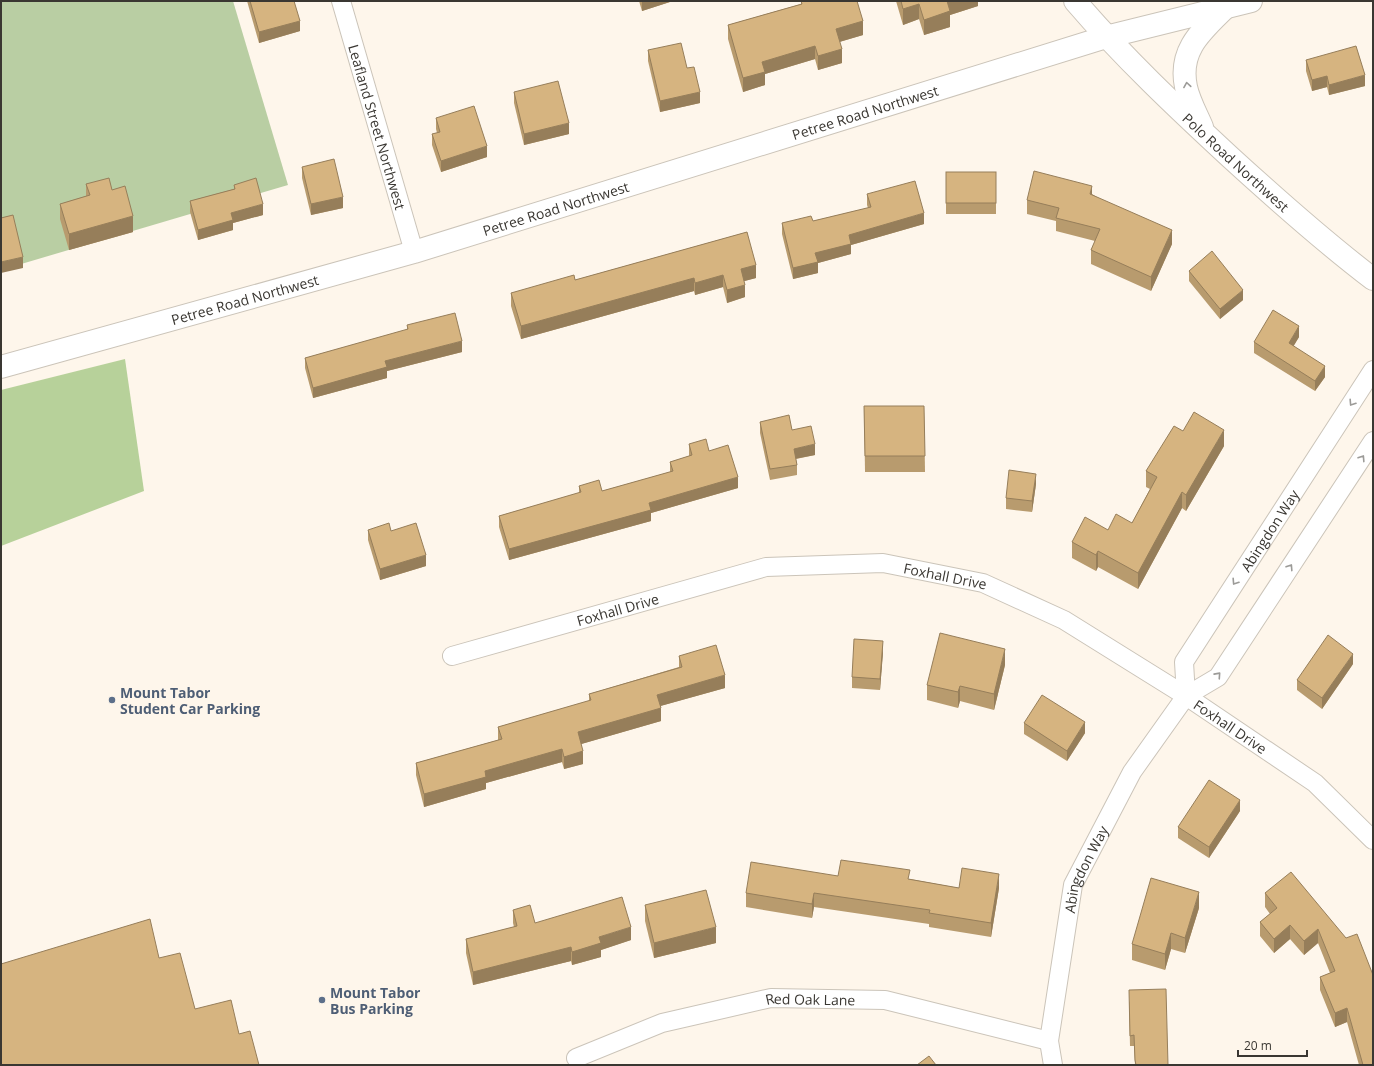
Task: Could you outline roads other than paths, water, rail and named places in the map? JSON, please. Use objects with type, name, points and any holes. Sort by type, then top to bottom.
[{"type":"street","name":"Leafland Street Northwest","points":[[341,1],[414,252]]},
{"type":"street","name":"Polo Road Northwest","points":[[1075,1],[1106,37],[1154,86],[1205,134],[1263,187],[1373,279]]},
{"type":"street","name":"Petree Road Northwest","points":[[1,367],[414,252],[1106,37],[1251,1]]},
{"type":"street","points":[[1205,134],[1186,87],[1185,64],[1190,45],[1204,28],[1228,6]]},
{"type":"street","name":"Abingdon Way","points":[[1186,696],[1184,662],[1373,370]]},
{"type":"street","name":"Abingdon Way","points":[[1053,1065],[1049,1041],[1073,885],[1132,772],[1186,696],[1218,677],[1373,441]]},
{"type":"street","name":"Foxhall Drive","points":[[452,656],[766,567],[883,562],[983,583],[1064,620],[1186,696],[1315,783],[1373,840]]},
{"type":"street","name":"Red Oak Lane","points":[[576,1058],[662,1023],[771,998],[885,1000],[1049,1041]]},
{"type":"place","name":"Mount Tabor Student Car Parking","points":[[112,700]]},
{"type":"place","name":"Mount Tabor Bus Parking","points":[[322,1000]]}]
